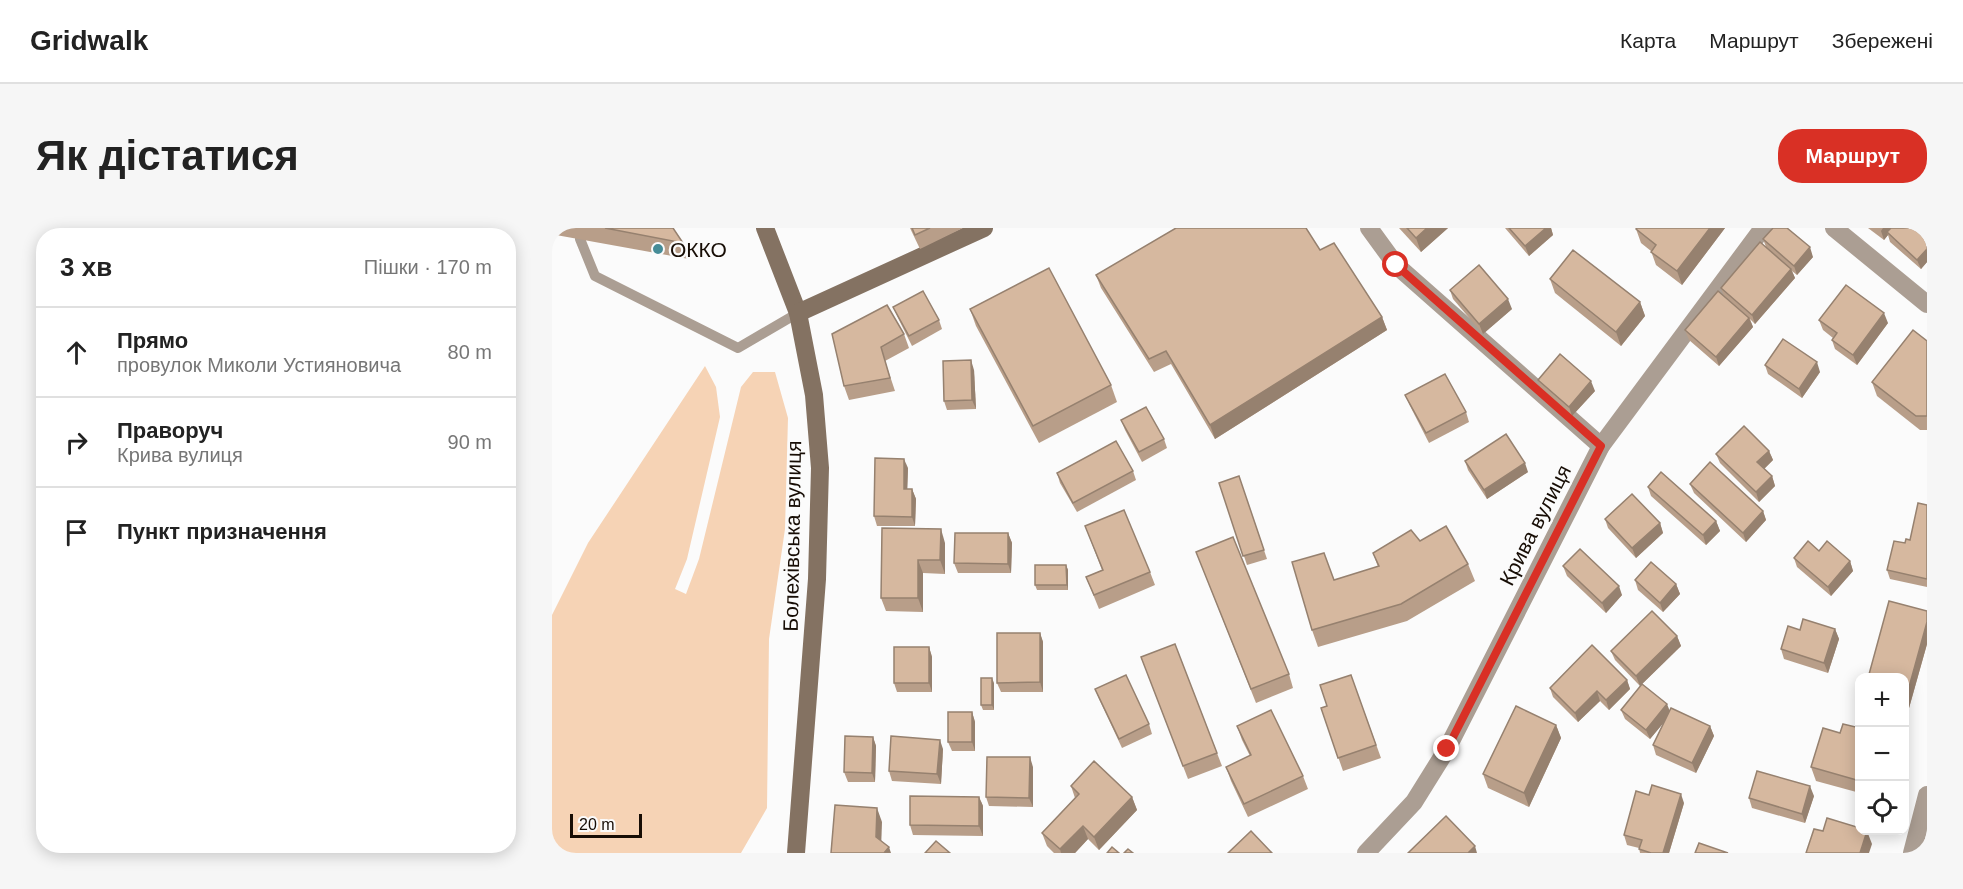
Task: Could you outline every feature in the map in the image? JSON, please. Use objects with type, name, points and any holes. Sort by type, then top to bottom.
[{"type":"main road","name":"Болехівська вулиця","points":[[765,228],[798,313],[814,395],[820,468],[817,579],[797,852]]},
{"type":"main road","points":[[798,313],[984,228]]},
{"type":"street","points":[[1369,228],[1396,265],[1601,446]]},
{"type":"street","name":"Крива вулиця","points":[[1366,853],[1414,802],[1447,749],[1601,446],[1763,228]]},
{"type":"street","points":[[1834,228],[1927,304]]},
{"type":"street","points":[[1912,853],[1927,795]]},
{"type":"lane","points":[[580,239],[595,276],[738,348],[798,313]]},
{"type":"shaded area","points":[[705,366],[716,387],[720,417],[687,559],[675,589],[686,594],[699,559],[741,387],[753,372],[775,372],[788,418],[785,529],[769,639],[767,808],[741,853],[552,853],[552,615],[588,543]]},
{"type":"building","points":[[605,228],[673,228],[683,243]]},
{"type":"building","points":[[912,228],[930,228],[915,235]]},
{"type":"building","points":[[1176,228],[1306,228],[1320,250],[1334,243],[1382,317],[1210,425],[1166,351],[1149,359],[1096,275]]},
{"type":"building","points":[[1407,228],[1427,228],[1416,238]]},
{"type":"building","points":[[1509,228],[1546,228],[1525,246]]},
{"type":"building","points":[[1637,228],[1710,228],[1677,271],[1651,252],[1656,245]]},
{"type":"building","points":[[1773,228],[1787,228],[1810,247],[1794,266],[1763,239]]},
{"type":"building","points":[[1891,228],[1927,228],[1927,249],[1917,260],[1887,232]]},
{"type":"building","points":[[1760,242],[1791,269],[1752,315],[1721,288]]},
{"type":"building","points":[[1573,250],[1640,302],[1616,332],[1550,279]]},
{"type":"building","points":[[1479,265],[1508,299],[1479,324],[1450,290]]},
{"type":"building","points":[[1049,268],[1111,385],[1033,426],[970,309]]},
{"type":"building","points":[[1846,285],[1884,313],[1853,355],[1832,340],[1837,333],[1819,320]]},
{"type":"building","points":[[923,291],[939,320],[909,336],[893,307]]},
{"type":"building","points":[[1718,291],[1749,318],[1716,357],[1685,330]]},
{"type":"building","points":[[887,305],[904,334],[881,347],[890,378],[844,386],[832,334]]},
{"type":"building","points":[[1913,330],[1927,341],[1927,416],[1916,416],[1872,382]]},
{"type":"building","points":[[1783,339],[1817,362],[1799,389],[1765,365]]},
{"type":"building","points":[[1560,354],[1591,381],[1569,407],[1538,380]]},
{"type":"building","points":[[971,360],[972,400],[944,401],[943,361]]},
{"type":"building","points":[[1445,374],[1466,412],[1426,433],[1405,395]]},
{"type":"building","points":[[1146,407],[1164,439],[1139,452],[1121,420]]},
{"type":"building","points":[[1744,426],[1769,451],[1757,462],[1772,476],[1756,492],[1716,454]]},
{"type":"building","points":[[1506,434],[1525,463],[1484,490],[1465,461]]},
{"type":"building","points":[[1116,441],[1133,471],[1073,503],[1057,473]]},
{"type":"building","points":[[875,458],[904,459],[904,489],[912,489],[912,517],[874,516]]},
{"type":"building","points":[[1710,462],[1763,511],[1743,533],[1690,484]]},
{"type":"building","points":[[1661,472],[1716,521],[1703,535],[1648,487]]},
{"type":"building","points":[[1239,476],[1264,550],[1243,556],[1219,483]]},
{"type":"building","points":[[1632,494],[1660,523],[1632,548],[1605,519]]},
{"type":"building","points":[[1918,503],[1927,505],[1927,579],[1887,570],[1894,541],[1905,543],[1906,539],[1910,540]]},
{"type":"building","points":[[1124,510],[1150,572],[1094,595],[1086,577],[1103,570],[1085,526]]},
{"type":"building","points":[[1446,526],[1468,564],[1401,604],[1312,630],[1292,562],[1324,553],[1334,580],[1379,566],[1373,553],[1411,530],[1420,541]]},
{"type":"building","points":[[882,528],[941,529],[940,560],[918,560],[918,598],[881,598]]},
{"type":"building","points":[[955,533],[1008,533],[1008,564],[954,563]]},
{"type":"building","points":[[1233,537],[1289,674],[1251,689],[1196,552]]},
{"type":"building","points":[[1808,541],[1819,551],[1827,541],[1850,561],[1828,587],[1794,558]]},
{"type":"building","points":[[1580,549],[1619,586],[1602,603],[1563,566]]},
{"type":"building","points":[[1651,562],[1676,584],[1660,603],[1635,580]]},
{"type":"building","points":[[1035,565],[1066,565],[1067,585],[1035,585]]},
{"type":"building","points":[[1889,601],[1927,611],[1927,622],[1909,687],[1909,673],[1869,673]]},
{"type":"building","points":[[1652,611],[1677,636],[1636,676],[1611,651]]},
{"type":"building","points":[[1803,619],[1835,629],[1824,663],[1781,649],[1788,626],[1800,630]]},
{"type":"building","points":[[997,633],[1040,633],[1040,682],[997,683]]},
{"type":"building","points":[[1175,644],[1217,753],[1183,766],[1141,657]]},
{"type":"building","points":[[1592,645],[1627,680],[1606,700],[1597,691],[1575,713],[1550,688]]},
{"type":"building","points":[[894,647],[929,647],[929,683],[894,683]]},
{"type":"building","points":[[1126,675],[1149,724],[1119,739],[1095,689]]},
{"type":"building","points":[[1351,675],[1376,745],[1338,758],[1321,708],[1327,706],[1320,685]]},
{"type":"building","points":[[981,678],[992,678],[992,705],[981,705]]},
{"type":"building","points":[[1642,684],[1667,704],[1646,730],[1621,710]]},
{"type":"building","points":[[1516,706],[1556,725],[1524,793],[1483,774]]},
{"type":"building","points":[[1671,708],[1710,726],[1692,763],[1653,745]]},
{"type":"building","points":[[1271,710],[1303,776],[1244,804],[1226,767],[1251,755],[1237,726]]},
{"type":"building","points":[[948,712],[972,712],[972,742],[948,742]]},
{"type":"building","points":[[1843,724],[1855,727],[1855,780],[1811,767],[1823,728],[1840,733]]},
{"type":"building","points":[[845,736],[873,737],[872,773],[844,772]]},
{"type":"building","points":[[891,736],[940,740],[937,774],[889,771]]},
{"type":"building","points":[[987,757],[1030,757],[1029,798],[986,797]]},
{"type":"building","points":[[1094,761],[1132,797],[1094,837],[1083,826],[1060,849],[1042,833],[1079,794],[1071,786]]},
{"type":"building","points":[[1757,771],[1810,786],[1802,814],[1749,798]]},
{"type":"building","points":[[1652,785],[1681,794],[1663,853],[1651,853],[1639,849],[1642,840],[1624,835],[1636,791],[1649,795]]},
{"type":"building","points":[[910,796],[979,797],[979,826],[910,825]]},
{"type":"building","points":[[835,805],[877,808],[876,837],[889,847],[884,853],[831,853]]},
{"type":"building","points":[[1446,816],[1475,846],[1468,853],[1408,853]]},
{"type":"building","points":[[1827,818],[1855,826],[1855,835],[1866,835],[1860,853],[1806,853],[1814,829],[1823,831]]},
{"type":"building","points":[[1251,831],[1272,853],[1228,853]]},
{"type":"building","points":[[936,841],[950,853],[925,853]]},
{"type":"building","points":[[1699,843],[1728,853],[1695,853]]},
{"type":"building","points":[[1112,847],[1119,853],[1107,853]]},
{"type":"place","name":"ОККО","points":[[658,249]]},
{"type":"route","points":[[1396,265],[1601,446],[1447,749]]}]
